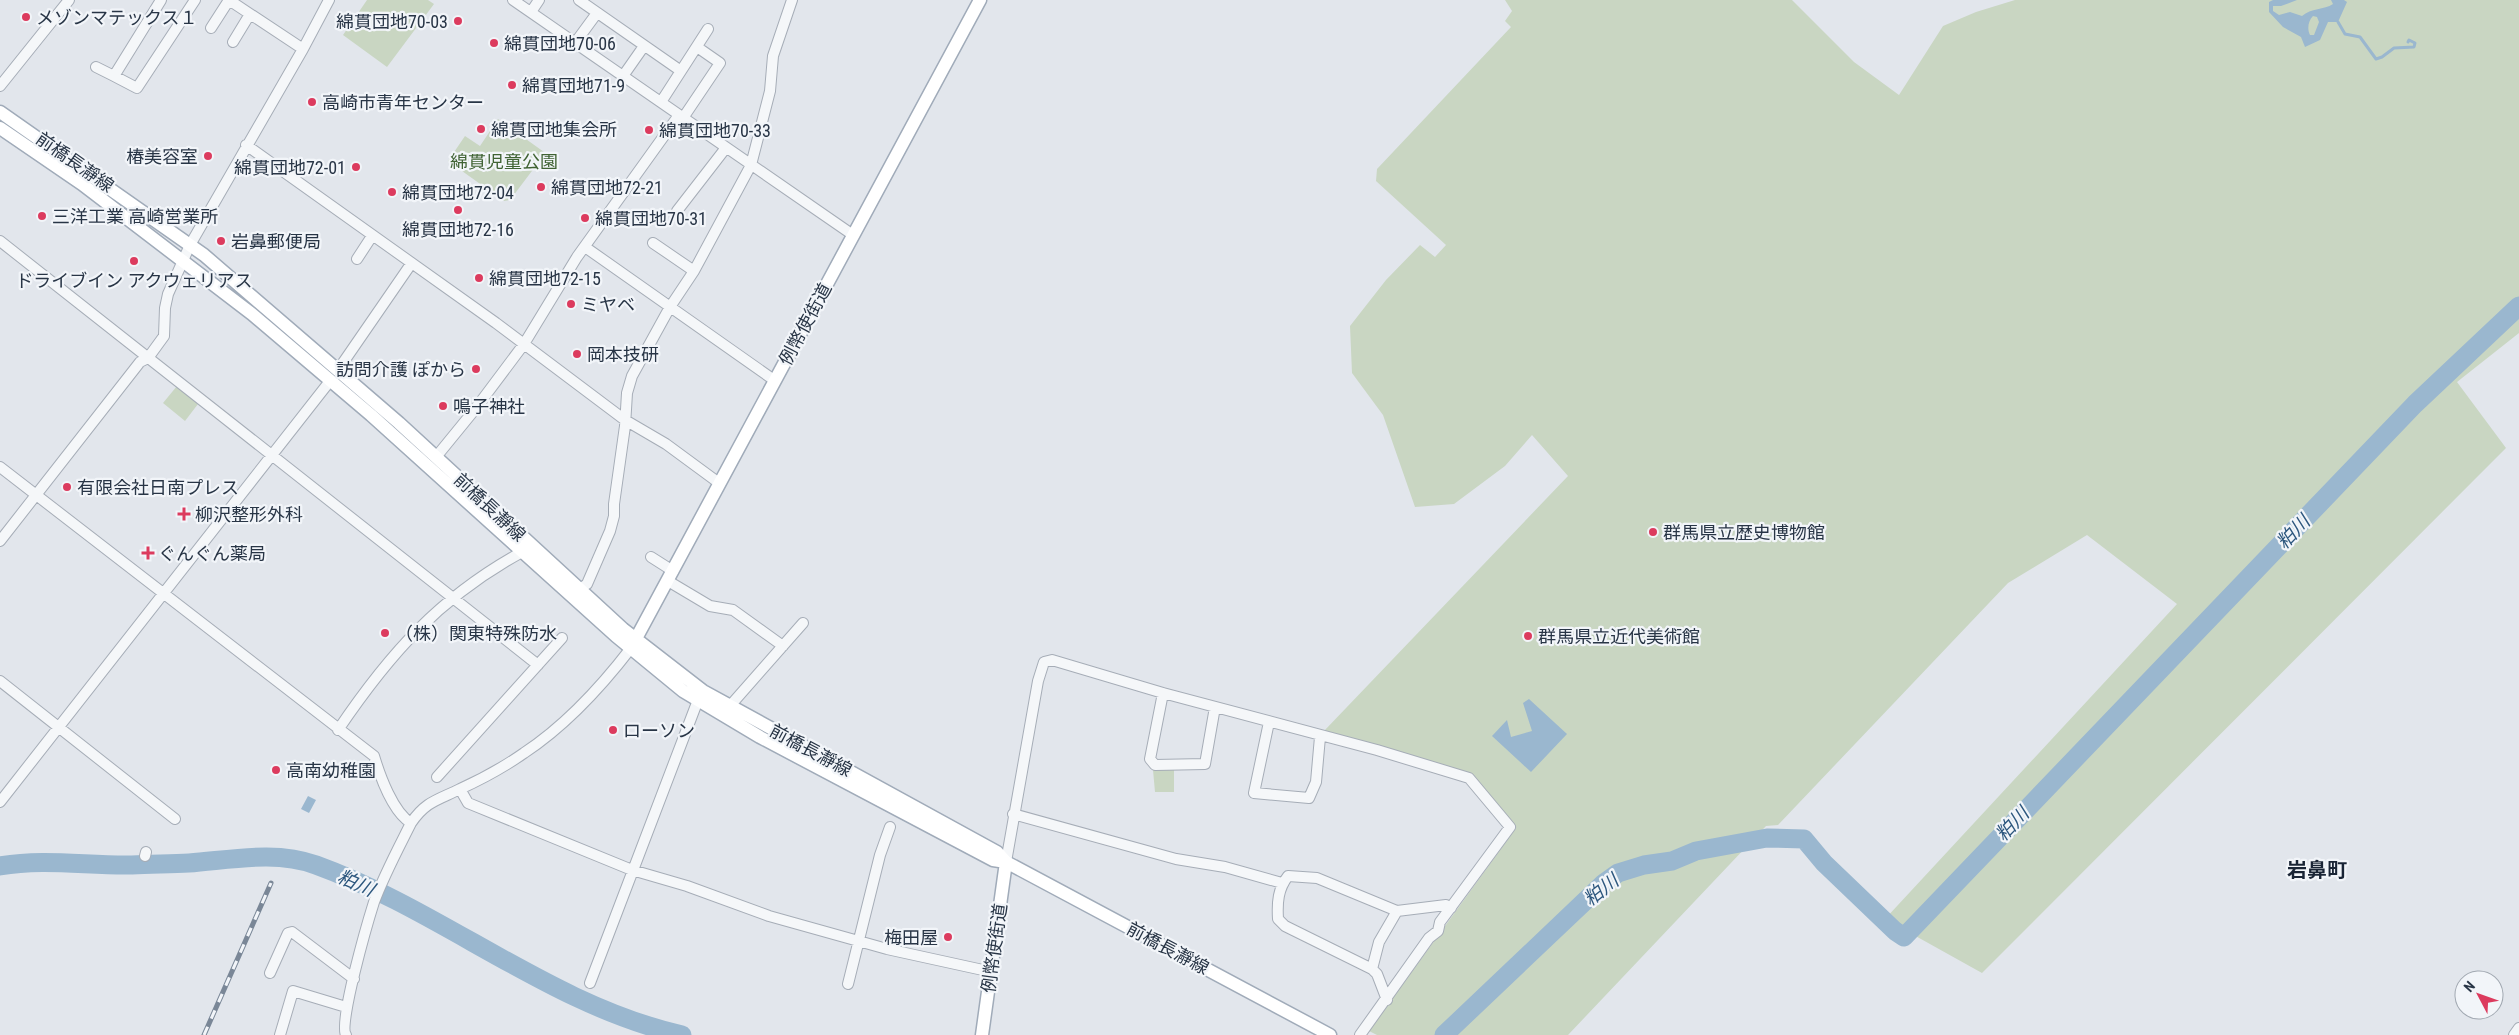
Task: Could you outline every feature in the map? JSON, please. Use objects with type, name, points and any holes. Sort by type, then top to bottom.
[{"type":"main road","name":"例幣使街道","points":[[634,644],[774,380],[980,0]]},
{"type":"main road","name":"前橋長瀞線","points":[[0,112],[190,245],[334,376],[522,552],[634,644],[729,707],[997,852],[1006,862]]},
{"type":"main road","name":"前橋長瀞線","points":[[0,128],[82,184],[182,259],[436,457],[580,589],[683,691],[760,737],[949,838],[993,860],[1006,862],[1330,1035]]},
{"type":"main road","name":"例幣使街道","points":[[982,1035],[1006,862]]},
{"type":"street","points":[[0,86],[69,0]]},
{"type":"street","points":[[114,76],[162,0]]},
{"type":"street","points":[[96,67],[137,88],[195,0]]},
{"type":"street","points":[[211,28],[229,0],[303,48]]},
{"type":"street","points":[[0,541],[140,362],[148,358],[164,336],[165,308],[182,259],[329,0]]},
{"type":"street","points":[[513,0],[681,116],[725,149],[853,235]]},
{"type":"street","points":[[530,12],[539,0]]},
{"type":"street","points":[[578,0],[681,71]]},
{"type":"street","points":[[580,589],[587,584],[614,516],[628,393],[632,376],[670,307],[694,271],[751,165],[770,91],[773,56],[792,0]]},
{"type":"street","points":[[575,43],[596,13]]},
{"type":"street","points":[[233,42],[250,14]]},
{"type":"street","points":[[661,102],[708,29]]},
{"type":"street","points":[[623,76],[644,46]]},
{"type":"street","points":[[436,457],[524,344],[585,247],[720,63],[697,47]]},
{"type":"street","points":[[246,145],[524,344],[625,420],[666,444],[719,483]]},
{"type":"street","points":[[677,211],[725,149]]},
{"type":"street","points":[[357,259],[372,236]]},
{"type":"street","points":[[0,241],[538,665]]},
{"type":"street","points":[[653,243],[694,271]]},
{"type":"street","points":[[585,247],[774,380]]},
{"type":"street","points":[[0,802],[334,376],[412,264]]},
{"type":"street","points":[[0,467],[374,756],[379,774],[402,817],[411,822]]},
{"type":"street","points":[[338,730],[392,656],[411,635],[453,598],[522,552]]},
{"type":"street","points":[[651,557],[670,576],[710,606],[733,610],[783,646]]},
{"type":"street","points":[[729,707],[803,623]]},
{"type":"street","points":[[437,777],[562,638]]},
{"type":"street","points":[[344,1035],[346,1007],[374,902],[411,822],[427,804],[460,789],[524,753],[561,724],[588,698],[634,644]]},
{"type":"street","points":[[1006,862],[1044,662],[1052,660],[1320,737],[1376,750],[1469,778],[1510,827],[1440,922],[1438,931],[1429,938],[1387,1000],[1360,1035]]},
{"type":"street","points":[[0,681],[175,818]]},
{"type":"street","points":[[1163,693],[1150,759],[1155,765],[1205,764],[1215,707]]},
{"type":"street","points":[[590,983],[698,700]]},
{"type":"street","points":[[1269,722],[1254,793],[1309,798],[1316,782],[1320,737]]},
{"type":"street","points":[[460,789],[468,803],[632,870],[687,886],[769,916],[859,942],[992,972]]},
{"type":"street","points":[[1014,814],[1176,859],[1225,867],[1282,883]]},
{"type":"street","points":[[848,984],[880,855],[890,828]]},
{"type":"street","points":[[1387,1000],[1377,974],[1372,969],[1285,926],[1278,919],[1277,900],[1282,883],[1288,876],[1316,878],[1397,911],[1446,905],[1451,908]]},
{"type":"street","points":[[1372,969],[1380,942],[1397,911]]},
{"type":"street","points":[[270,973],[288,932],[292,932],[354,979]]},
{"type":"street","points":[[280,1035],[293,991],[346,1007]]},
{"type":"street","points":[[2514,1035],[2519,1028]]},
{"type":"green space","points":[[367,0],[428,0],[434,4],[387,67],[343,35]]},
{"type":"green space","points":[[1505,0],[1792,0],[1854,62],[1899,95],[1943,26],[1976,12],[2015,0],[2519,0],[2519,333],[2457,382],[2506,448],[1982,973],[1885,919],[2177,604],[2087,535],[2008,583],[1778,825],[1766,826],[1568,1035],[1377,1035],[1369,1031],[1516,828],[1471,774],[1324,731],[1568,476],[1532,435],[1505,466],[1454,504],[1415,507],[1383,415],[1352,373],[1350,326],[1386,280],[1420,245],[1435,257],[1446,245],[1376,181],[1377,169],[1511,27],[1505,21],[1512,11]]},
{"type":"green space","name":"綿貫児童公園","points":[[498,119],[544,152],[544,155],[510,200],[504,201],[448,161],[465,136],[480,146]]},
{"type":"green space","points":[[177,386],[198,404],[185,421],[163,403]]},
{"type":"green space","points":[[1174,769],[1174,792],[1155,792],[1153,770]]},
{"type":"water","points":[[2273,0],[2297,0],[2281,6],[2273,6],[2273,11],[2279,15],[2290,12],[2302,16],[2333,4],[2331,0],[2344,0],[2347,2],[2338,22],[2328,22],[2320,40],[2305,47],[2301,37],[2283,27],[2269,12],[2269,2]],"holes":[[[2313,16],[2317,17],[2319,22],[2314,35],[2310,35],[2308,25]]]},
{"type":"water","points":[[1529,699],[1567,734],[1531,772],[1492,736],[1507,720],[1511,737],[1532,731],[1523,703]]},
{"type":"water","points":[[308,796],[316,800],[309,813],[301,809]]},
{"type":"waterway","points":[[2338,22],[2345,34],[2360,37],[2376,59],[2394,48],[2414,47],[2415,43],[2409,40],[2408,42]]},
{"type":"waterway","name":"粕川","points":[[1444,1035],[1604,883],[1618,873],[1644,865],[1672,861],[1696,851],[1767,838],[1804,839],[1824,863],[1895,931],[1904,937],[2415,404],[2519,306]]},
{"type":"waterway","name":"粕川","points":[[0,866],[33,863],[175,864],[253,857],[301,860],[363,884],[542,980],[587,1002],[634,1021],[682,1035]]},
{"type":"railway","points":[[204,1035],[271,883]]},
{"type":"place","name":"メゾンマテックス１","points":[[26,17]]},
{"type":"place","name":"綿貫団地70-03","points":[[458,21]]},
{"type":"place","name":"綿貫団地70-06","points":[[494,43]]},
{"type":"place","name":"綿貫団地71-9","points":[[512,85]]},
{"type":"place","name":"高崎市青年センター","points":[[312,102]]},
{"type":"place","name":"綿貫団地集会所","points":[[481,129]]},
{"type":"place","name":"綿貫団地70-33","points":[[649,130]]},
{"type":"place","name":"椿美容室","points":[[208,156]]},
{"type":"place","name":"綿貫団地72-01","points":[[356,167]]},
{"type":"place","name":"綿貫団地72-21","points":[[541,187]]},
{"type":"place","name":"綿貫団地72-04","points":[[392,192]]},
{"type":"place","name":"綿貫団地72-16","points":[[458,210]]},
{"type":"place","name":"三洋工業 高崎営業所","points":[[42,216]]},
{"type":"place","name":"綿貫団地70-31","points":[[585,218]]},
{"type":"place","name":"岩鼻郵便局","points":[[221,241]]},
{"type":"place","name":"ドライブイン アクウェリアス","points":[[134,261]]},
{"type":"place","name":"綿貫団地72-15","points":[[479,278]]},
{"type":"place","name":"ミヤベ","points":[[571,304]]},
{"type":"place","name":"岡本技研","points":[[577,354]]},
{"type":"place","name":"訪問介護 ぽから","points":[[476,369]]},
{"type":"place","name":"鳴子神社","points":[[443,406]]},
{"type":"place","name":"有限会社日南プレス","points":[[67,487]]},
{"type":"place","name":"柳沢整形外科","points":[[184,514]]},
{"type":"place","name":"群馬県立歴史博物館","points":[[1653,532]]},
{"type":"place","name":"ぐんぐん薬局","points":[[148,553]]},
{"type":"place","name":"（株）関東特殊防水","points":[[385,633]]},
{"type":"place","name":"群馬県立近代美術館","points":[[1528,636]]},
{"type":"place","name":"ローソン","points":[[613,730]]},
{"type":"place","name":"高南幼稚園","points":[[276,770]]},
{"type":"place","name":"梅田屋","points":[[948,937]]},
{"type":"district","name":"岩鼻町","points":[[2317,870]]}]
